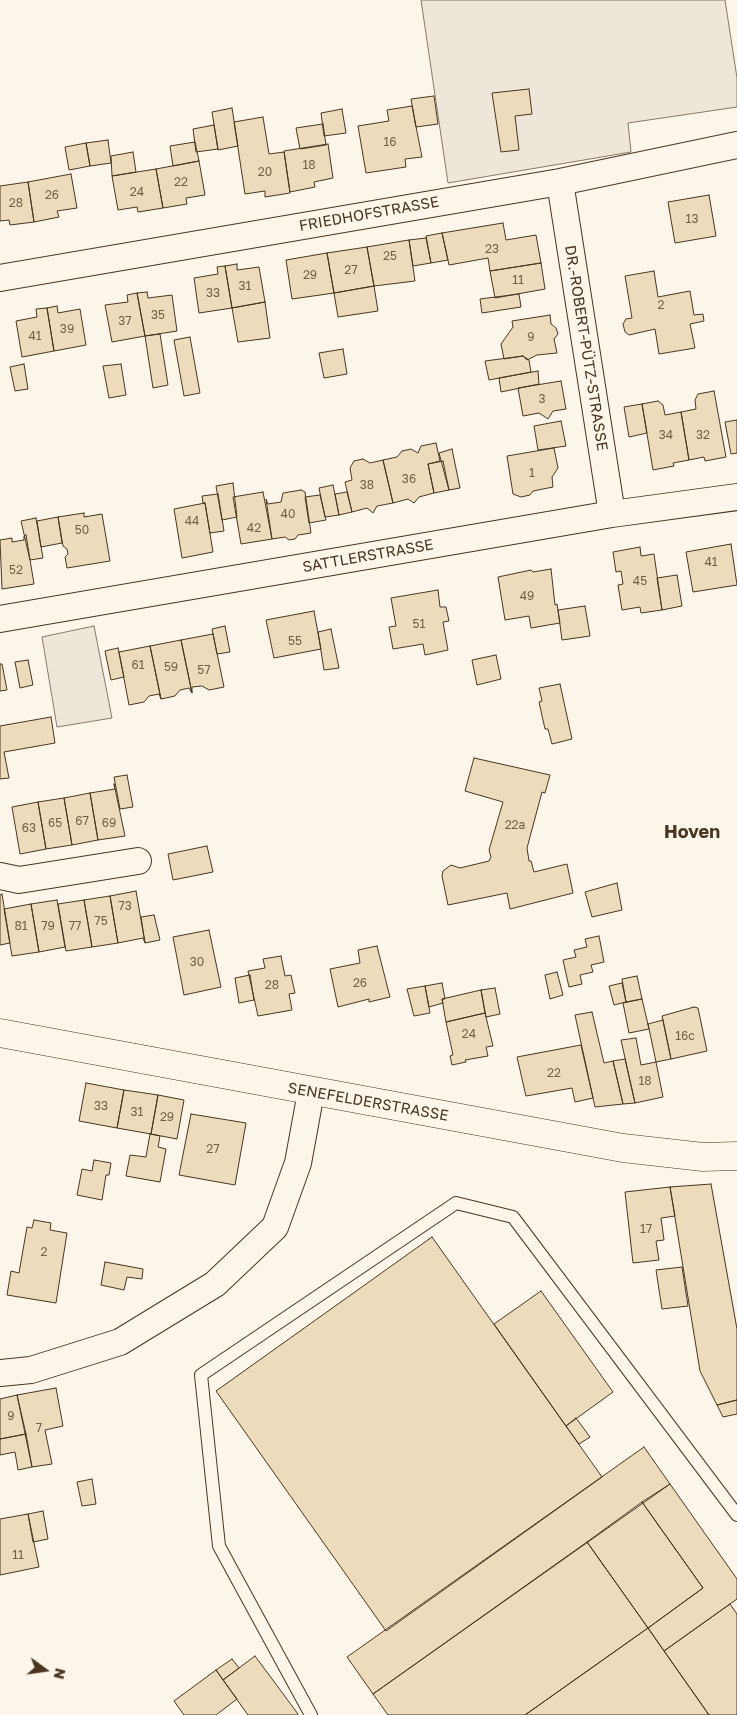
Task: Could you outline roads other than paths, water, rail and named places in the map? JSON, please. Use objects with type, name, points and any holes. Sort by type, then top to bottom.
[{"type":"main road","name":"SENEFELDERSTRASSE","points":[[0,1033],[310,1092],[623,1148],[703,1157],[737,1156]]},
{"type":"street","name":"FRIEDHOFSTRASSE","points":[[0,278],[560,182],[737,145]]},
{"type":"street","name":"DR.-ROBERT-PÜTZ-STRASSE","points":[[560,182],[612,514]]},
{"type":"street","name":"SATTLERSTRASSE","points":[[0,619],[612,514],[737,497]]},
{"type":"street","points":[[0,876],[19,880],[138,862]]},
{"type":"street","points":[[0,1373],[32,1370],[120,1342],[215,1284],[275,1227],[298,1163],[310,1092]]},
{"type":"lane","points":[[311,1715],[219,1546],[201,1375],[456,1203],[513,1217],[737,1515]]},
{"type":"district","name":"Hoven","points":[[692,832]]}]
